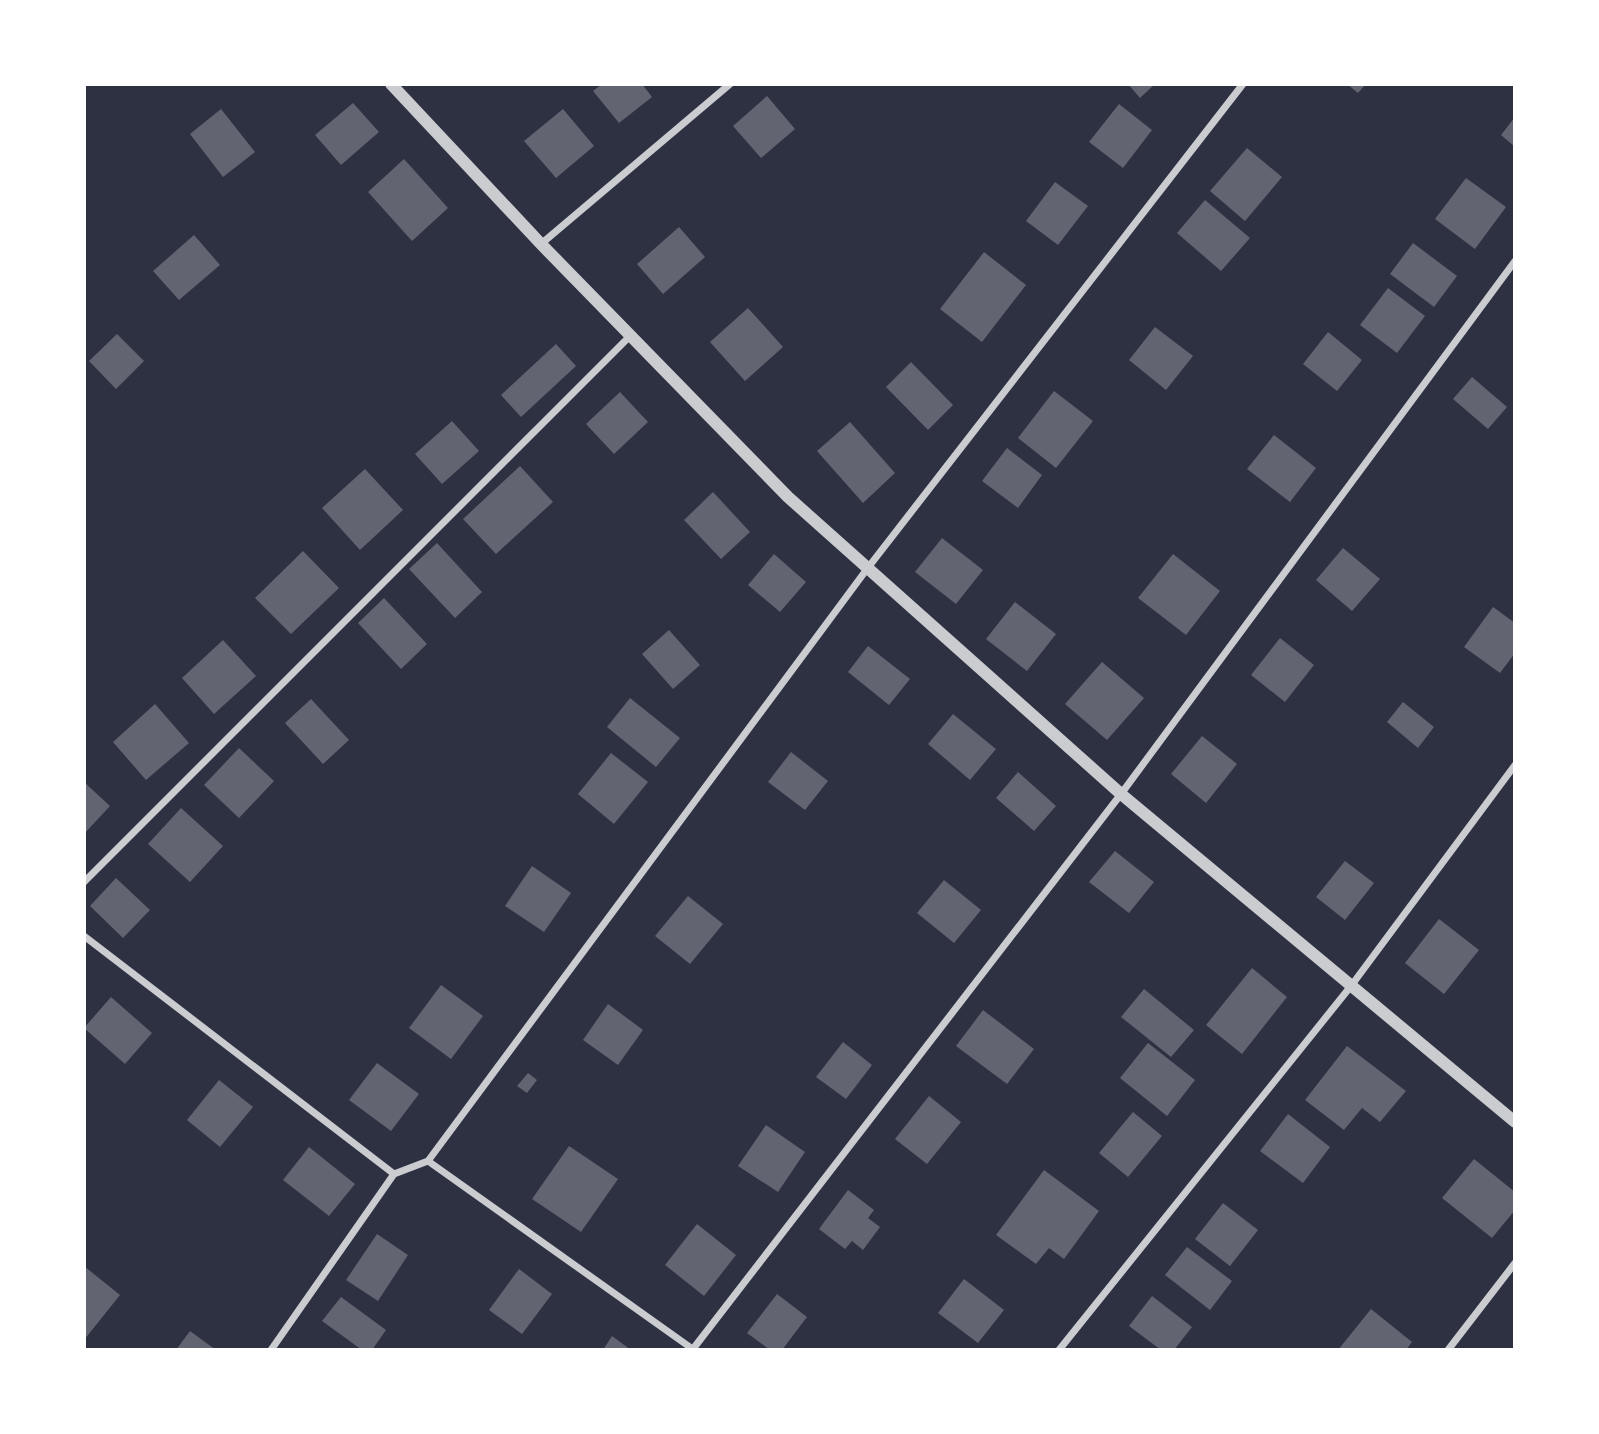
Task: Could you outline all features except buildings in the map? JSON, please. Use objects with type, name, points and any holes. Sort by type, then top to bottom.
[{"type":"street","points":[[391,84],[541,244],[789,497],[1121,794],[1515,1122]]},
{"type":"street","points":[[541,244],[730,84]]},
{"type":"street","points":[[271,1350],[394,1174],[428,1161],[867,569],[1243,84]]},
{"type":"street","points":[[428,1161],[694,1349],[1121,794],[1515,261]]},
{"type":"street","points":[[84,882],[397,565],[631,335]]},
{"type":"street","points":[[1059,1350],[1351,986],[1515,765]]},
{"type":"street","points":[[84,936],[394,1174]]},
{"type":"street","points":[[1448,1350],[1515,1263]]}]
